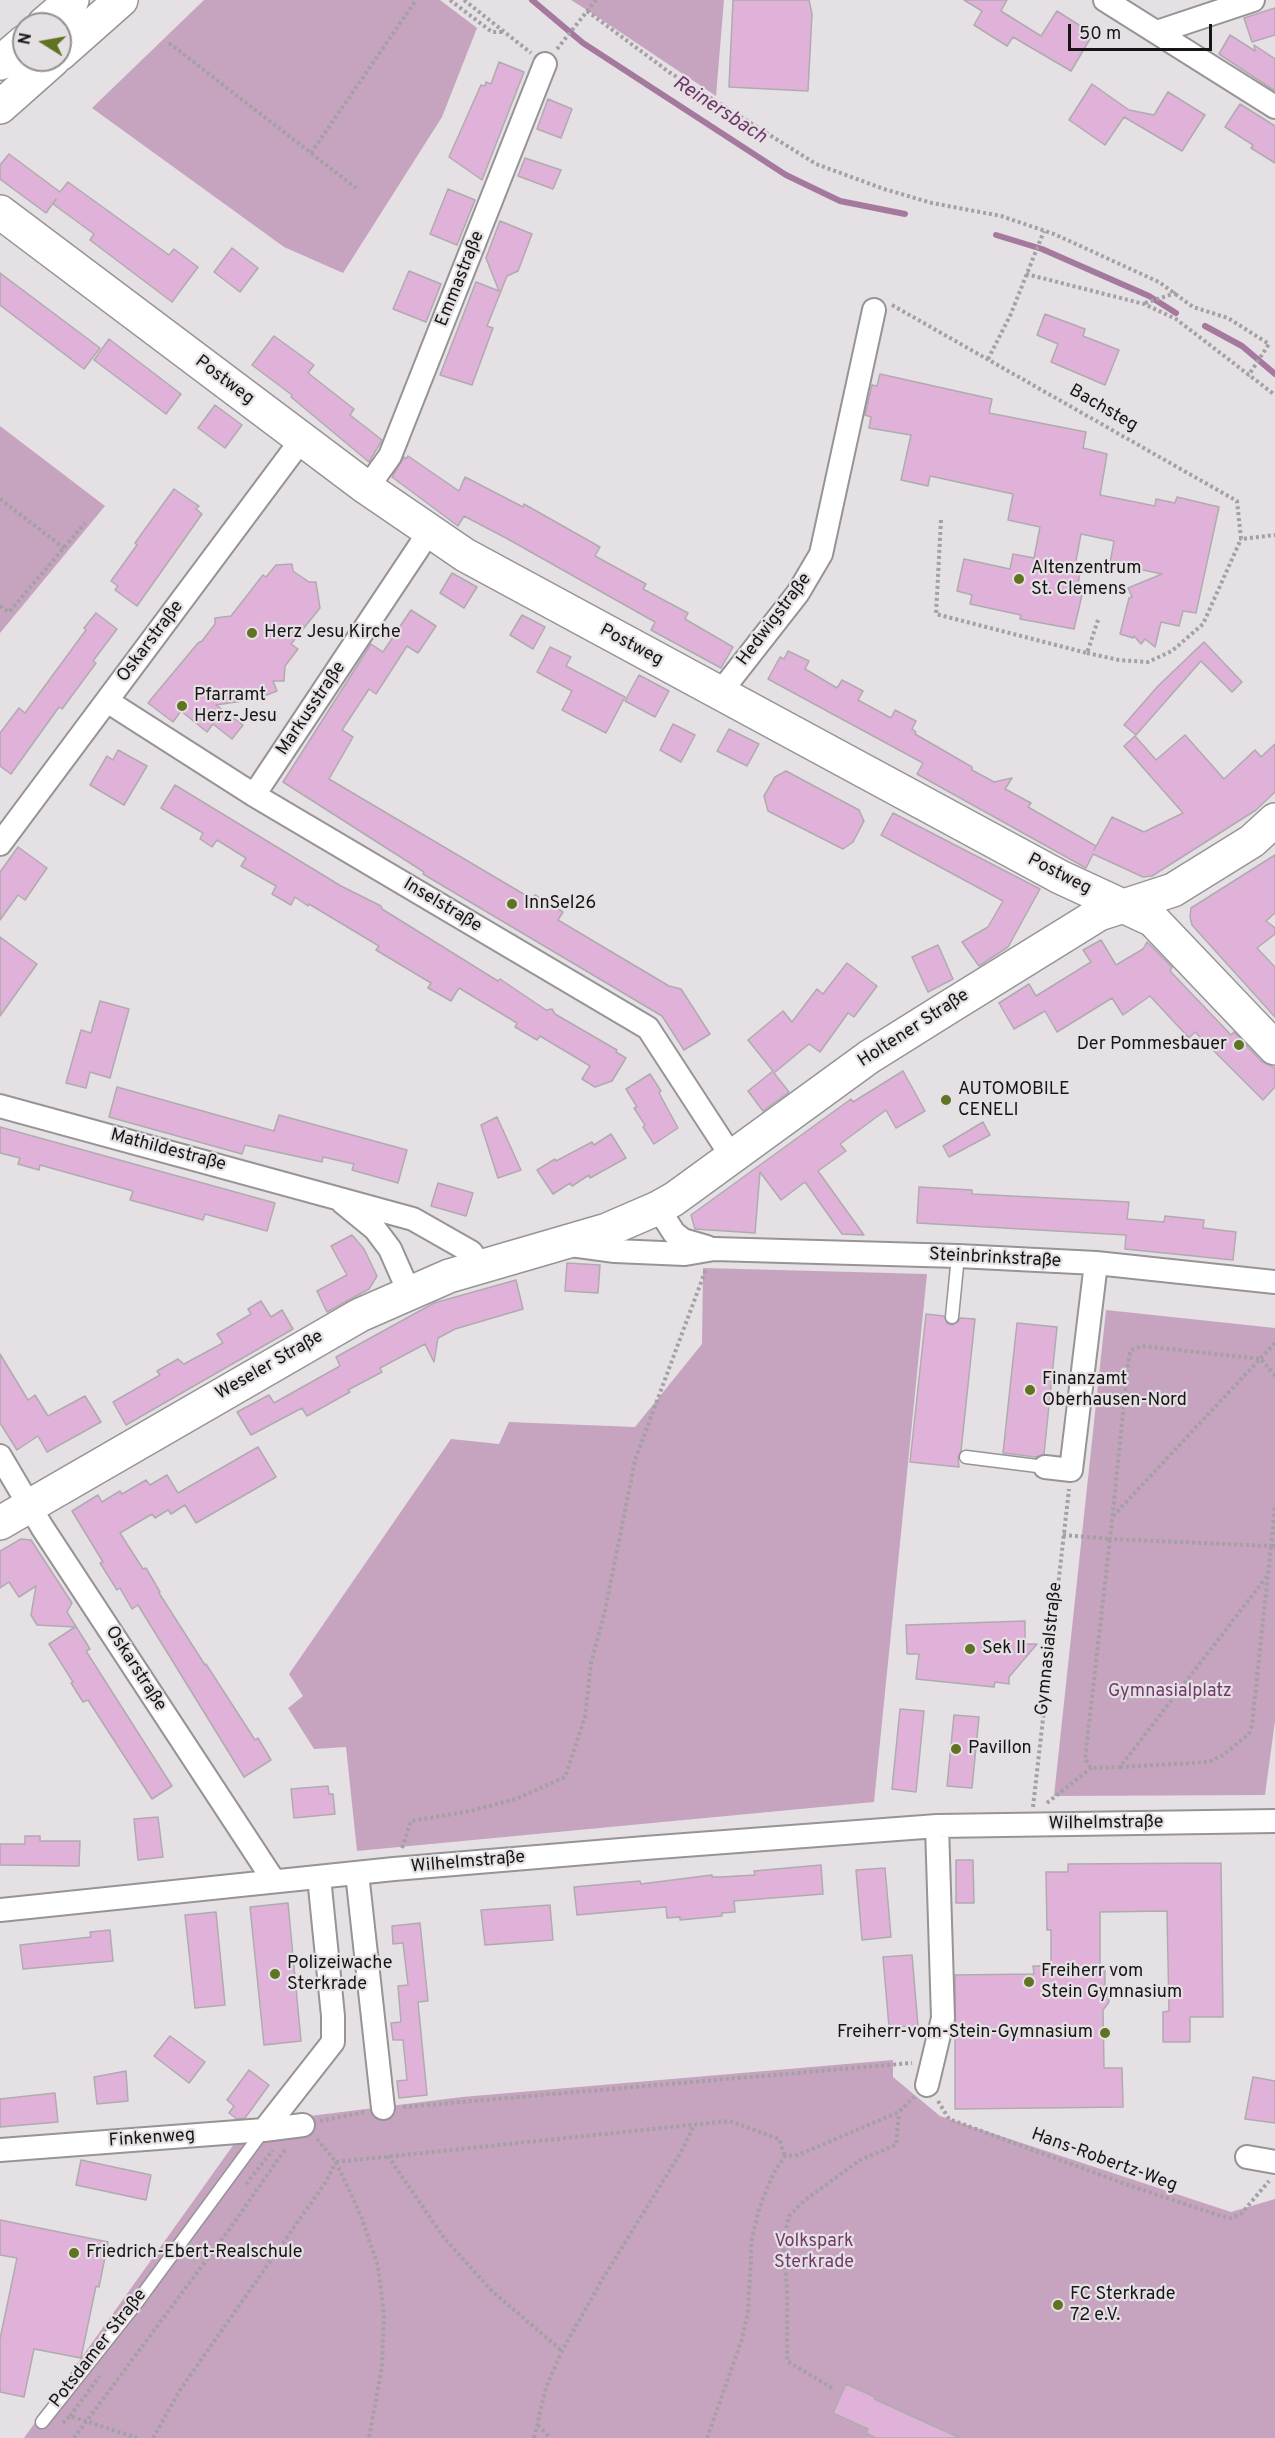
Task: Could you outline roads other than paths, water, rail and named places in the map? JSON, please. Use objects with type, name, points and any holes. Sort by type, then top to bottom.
[{"type":"main road","points":[[58,12],[72,0]]},
{"type":"main road","points":[[72,43],[121,0]]},
{"type":"main road","points":[[0,63],[12,52]]},
{"type":"main road","points":[[0,107],[40,72]]},
{"type":"main road","name":"Postweg","points":[[0,212],[367,488],[465,555],[1060,878],[1153,920],[1275,1048]]},
{"type":"main road","name":"Holtener Straße","points":[[556,1244],[607,1230],[658,1208],[869,1057],[1099,914],[1173,890],[1252,841],[1275,820]]},
{"type":"main road","name":"Weseler Straße","points":[[0,1523],[360,1315],[410,1292],[480,1266],[556,1244]]},
{"type":"street","points":[[1105,0],[1275,107]]},
{"type":"street","points":[[1157,32],[1253,0]]},
{"type":"street","name":"Emmastraße","points":[[367,488],[390,456],[545,64]]},
{"type":"street","name":"Hedwigstraße","points":[[719,694],[810,576],[821,554],[833,506],[865,342],[883,307]]},
{"type":"street","name":"Oskarstraße","points":[[0,844],[302,439]]},
{"type":"street","name":"Markusstraße","points":[[254,795],[429,532]]},
{"type":"street","name":"Inselstraße","points":[[107,701],[254,795],[648,1028],[732,1157]]},
{"type":"street","name":"Mathildestraße","points":[[0,1106],[413,1219],[471,1252],[480,1266]]},
{"type":"street","name":"Mathildestraße","points":[[336,1198],[375,1229],[390,1249],[410,1292]]},
{"type":"street","name":"Steinbrinkstraße","points":[[658,1208],[674,1233],[683,1240],[714,1249]]},
{"type":"street","name":"Steinbrinkstraße","points":[[556,1244],[615,1251],[685,1254],[714,1249],[958,1256],[1096,1263],[1275,1282]]},
{"type":"street","points":[[1045,1467],[1071,1470],[1096,1263]]},
{"type":"street","name":"Oskarstraße","points":[[0,1456],[29,1505],[274,1881]]},
{"type":"street","name":"Wilhelmstraße","points":[[0,1910],[394,1869],[937,1826],[1029,1821],[1275,1821]]},
{"type":"street","points":[[927,2085],[943,2018],[937,1826]]},
{"type":"street","points":[[357,1873],[383,2108]]},
{"type":"street","points":[[264,2130],[333,2042],[333,2016],[319,1876]]},
{"type":"street","points":[[333,2016],[372,2010]]},
{"type":"street","name":"Finkenweg","points":[[0,2150],[303,2125]]},
{"type":"street","points":[[1247,2157],[1275,2162]]},
{"type":"lane","points":[[952,1317],[958,1256]]},
{"type":"lane","points":[[966,1457],[1045,1467]]},
{"type":"lane","name":"Potsdamer Straße","points":[[42,2422],[138,2301],[264,2130]]},
{"type":"waterway","name":"Reinersbach","points":[[532,0],[583,43],[786,175],[840,201],[905,214]]},
{"type":"waterway","name":"Reinersbach","points":[[996,235],[1042,249],[1149,296],[1176,313]]},
{"type":"waterway","name":"Reinersbach","points":[[1205,326],[1242,346],[1275,374]]},
{"type":"place","name":"Altenzentrum St. Clemens","points":[[1019,579]]},
{"type":"place","name":"Herz Jesu Kirche","points":[[252,633]]},
{"type":"place","name":"Pfarramt Herz-Jesu","points":[[182,706]]},
{"type":"place","name":"InnSel26","points":[[512,904]]},
{"type":"place","name":"Der Pommesbauer","points":[[1239,1045]]},
{"type":"place","name":"AUTOMOBILE CENELI","points":[[946,1100]]},
{"type":"place","name":"Finanzamt Oberhausen-Nord","points":[[1030,1390]]},
{"type":"place","name":"Sek II","points":[[970,1649]]},
{"type":"place","name":"Pavillon","points":[[956,1749]]},
{"type":"place","name":"Polizeiwache Sterkrade","points":[[275,1974]]},
{"type":"place","name":"Freiherr vom Stein Gymnasium","points":[[1029,1982]]},
{"type":"place","name":"Freiherr-vom-Stein-Gymnasium","points":[[1105,2033]]},
{"type":"place","name":"Friedrich-Ebert-Realschule","points":[[74,2253]]},
{"type":"place","name":"FC Sterkrade 72 e.V.","points":[[1058,2305]]},
{"type":"park label","name":"Gymnasialplatz","points":[[1170,1692]]},
{"type":"park label","name":"Volkspark Sterkrade","points":[[814,2252]]}]
